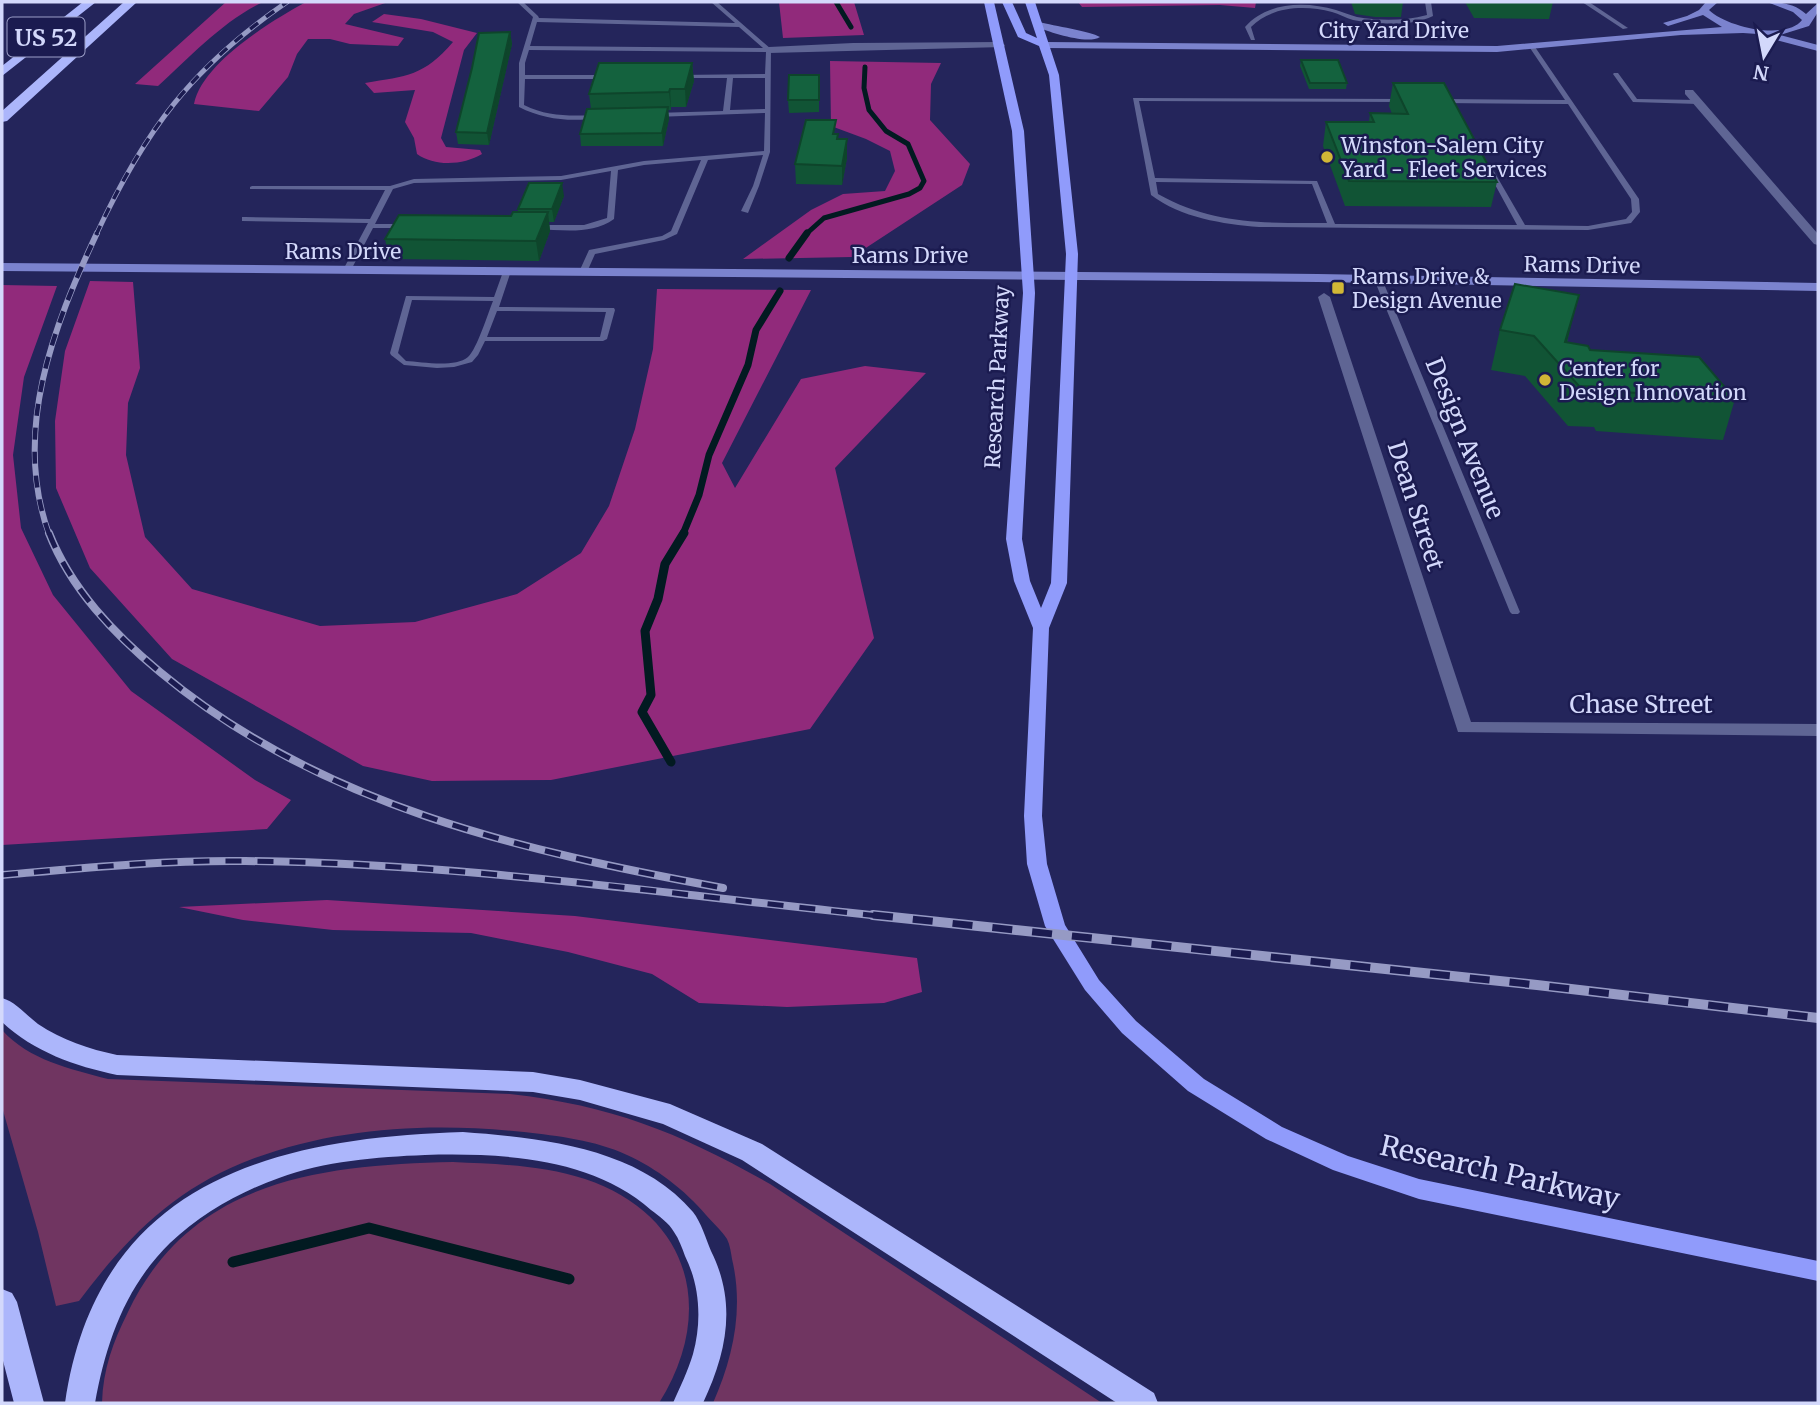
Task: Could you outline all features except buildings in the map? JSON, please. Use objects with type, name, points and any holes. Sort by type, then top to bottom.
[{"type":"highway","name":"US 52","points":[[2,72],[90,2]]},
{"type":"highway","name":"US 52","points":[[2,118],[131,2]]},
{"type":"highway","points":[[79,49],[146,2]]},
{"type":"highway","points":[[2,1007],[39,1038],[63,1051],[117,1065],[533,1082],[591,1093],[670,1115],[751,1152],[1143,1403]]},
{"type":"highway","points":[[80,1403],[92,1341],[106,1308],[127,1275],[179,1218],[213,1195],[288,1163],[328,1155],[409,1146],[467,1144],[567,1156],[605,1166],[636,1180],[665,1201],[681,1220],[704,1258],[713,1293],[713,1330],[706,1368],[688,1403]]},
{"type":"highway","points":[[2,1302],[29,1403]]},
{"type":"main road","name":"Research Parkway","points":[[989,2],[1018,131],[1028,293],[1014,539],[1022,581],[1041,628]]},
{"type":"main road","points":[[1007,2],[1022,35],[1046,45]]},
{"type":"main road","name":"Research Parkway","points":[[1030,2],[1046,45],[1055,88],[1072,254],[1059,583],[1041,628],[1033,816],[1037,864],[1055,926],[1092,985],[1129,1027],[1196,1085],[1274,1133],[1341,1163],[1419,1189],[1818,1271]]},
{"type":"main road","points":[[1713,2],[1705,6],[1703,11],[1717,22],[1818,48]]},
{"type":"main road","points":[[1772,2],[1796,10],[1809,25]]},
{"type":"main road","points":[[1745,30],[1792,31],[1809,25],[1818,6]]},
{"type":"main road","name":"City Yard Drive","points":[[1039,25],[1071,34],[1100,37],[1510,39],[1625,29],[1676,21],[1699,15],[1703,11]]},
{"type":"main road","name":"City Yard Drive","points":[[1046,45],[1533,48],[1675,31],[1745,30]]},
{"type":"main road","name":"Rams Drive","points":[[2,267],[1027,275],[1818,287]]},
{"type":"street","points":[[769,50],[853,46],[1000,46]]},
{"type":"street","points":[[1689,92],[1818,242]]},
{"type":"street","name":"Dean Street","points":[[1324,297],[1464,728]]},
{"type":"street","name":"Chase Street","points":[[1464,728],[1818,730]]},
{"type":"lane","points":[[520,2],[536,17],[522,63],[521,106],[534,114],[569,118],[608,117]]},
{"type":"lane","points":[[714,2],[769,50]]},
{"type":"lane","points":[[1252,39],[1248,26],[1254,19],[1263,13],[1279,9],[1325,9],[1355,18],[1414,19],[1430,16],[1428,2]]},
{"type":"lane","points":[[1585,2],[1625,29]]},
{"type":"lane","points":[[536,20],[740,25]]},
{"type":"lane","points":[[526,48],[769,50]]},
{"type":"lane","points":[[1411,101],[1135,99],[1155,195],[1174,207],[1197,216],[1230,223],[1332,226],[1588,228],[1628,220],[1636,212],[1635,199],[1533,48]]},
{"type":"lane","points":[[745,211],[757,186],[766,153],[769,50]]},
{"type":"lane","points":[[1616,74],[1635,101],[1698,102]]},
{"type":"lane","points":[[675,76],[768,76]]},
{"type":"lane","points":[[726,113],[730,76]]},
{"type":"lane","points":[[522,77],[619,77]]},
{"type":"lane","points":[[1438,101],[1568,102]]},
{"type":"lane","points":[[1452,102],[1458,113]]},
{"type":"lane","points":[[648,116],[768,111]]},
{"type":"lane","points":[[252,188],[390,188],[414,181],[561,178],[644,163],[766,153]]},
{"type":"lane","points":[[583,272],[592,252],[664,238],[674,232],[705,158]]},
{"type":"lane","points":[[1484,159],[1522,227]]},
{"type":"lane","points":[[531,227],[585,227],[602,224],[610,219],[615,169]]},
{"type":"lane","points":[[1152,180],[1315,182],[1332,226]]},
{"type":"lane","points":[[347,270],[390,188]]},
{"type":"lane","points":[[245,219],[410,226]]},
{"type":"lane","points":[[496,299],[409,298],[394,353],[404,363],[449,365],[470,360],[481,339],[507,271]]},
{"type":"lane","name":"Design Avenue","points":[[1378,279],[1515,612]]},
{"type":"lane","points":[[481,339],[603,339],[611,310],[493,309]]},
{"type":"shaded area","points":[[226,2],[263,2],[221,29],[158,86],[135,84]]},
{"type":"shaded area","points":[[306,2],[388,2],[354,14],[345,24],[404,38],[398,46],[308,39],[297,54],[288,77],[259,111],[194,104],[210,73],[224,59],[257,32]]},
{"type":"shaded area","points":[[779,2],[854,2],[864,35],[783,38]]},
{"type":"shaded area","points":[[1078,2],[1256,2],[1255,8],[1220,5],[1082,7]]},
{"type":"shaded area","points":[[384,14],[421,19],[477,33],[464,50],[441,138],[446,147],[480,150],[482,154],[458,162],[441,163],[417,154],[414,138],[405,122],[415,90],[374,93],[365,83],[414,73],[433,62],[453,42],[433,32],[372,22]]},
{"type":"shaded area","points":[[830,61],[941,63],[931,84],[930,120],[970,164],[962,185],[852,257],[743,259],[811,210],[843,194],[885,191],[895,171],[890,151],[831,126]]},
{"type":"shaded area","points":[[90,281],[133,282],[140,368],[128,403],[126,455],[145,537],[192,589],[320,626],[415,622],[517,594],[581,553],[609,506],[635,429],[653,349],[657,289],[811,290],[722,463],[735,488],[801,379],[865,366],[926,373],[835,468],[874,638],[810,729],[551,780],[432,781],[363,766],[172,659],[90,568],[56,488],[55,421],[65,351]]},
{"type":"shaded area","points":[[2,285],[57,286],[24,377],[13,455],[21,528],[53,595],[131,691],[255,780],[291,800],[267,829],[2,845]]},
{"type":"shaded area","points":[[327,900],[575,916],[917,958],[922,992],[884,1003],[787,1007],[699,1003],[652,974],[568,952],[471,933],[333,930],[243,920],[179,907]]},
{"type":"shaded area","points":[[2,1030],[37,1056],[108,1079],[510,1094],[582,1106],[645,1124],[706,1150],[770,1184],[1102,1403],[713,1403],[731,1351],[737,1315],[735,1278],[730,1246],[725,1236],[679,1188],[638,1160],[589,1142],[524,1132],[452,1128],[381,1130],[310,1142],[242,1163],[193,1188],[171,1204],[113,1258],[79,1301],[56,1306],[2,1107]]},
{"type":"shaded area","points":[[453,1162],[519,1166],[569,1174],[621,1195],[650,1217],[670,1242],[684,1271],[689,1302],[687,1335],[677,1369],[659,1403],[102,1403],[104,1379],[113,1345],[128,1312],[155,1267],[187,1233],[224,1207],[265,1188],[309,1176],[356,1168]]},
{"type":"waterway","points":[[836,2],[851,27]]},
{"type":"waterway","points":[[807,234],[824,218],[909,194],[920,188],[924,181],[908,144],[886,131],[869,110],[864,88],[865,67]]},
{"type":"waterway","points":[[789,258],[807,234]]},
{"type":"waterway","points":[[683,534],[699,495],[709,455],[748,365],[756,330],[780,291]]},
{"type":"waterway","points":[[671,762],[642,712],[651,695],[645,631],[658,599],[665,564],[684,533]]},
{"type":"waterway","points":[[233,1262],[369,1228],[569,1279]]},
{"type":"railway","points":[[96,235],[133,164],[174,104],[224,51],[287,2]]},
{"type":"railway","points":[[49,534],[39,496],[35,457],[36,419],[53,343],[97,233]]},
{"type":"railway","points":[[49,533],[82,592],[126,642],[160,672],[222,718],[287,757],[356,789],[426,816],[499,839],[648,874],[723,888]]},
{"type":"railway","points":[[2,875],[184,862],[326,863],[487,874],[889,917]]},
{"type":"railway","points":[[873,915],[1537,985],[1818,1018]]},
{"type":"place","name":"Winston-Salem City Yard - Fleet Services","points":[[1327,157]]},
{"type":"place","name":"Rams Drive & Design Avenue","points":[[1338,288]]},
{"type":"place","name":"Center for Design Innovation","points":[[1545,380]]}]
